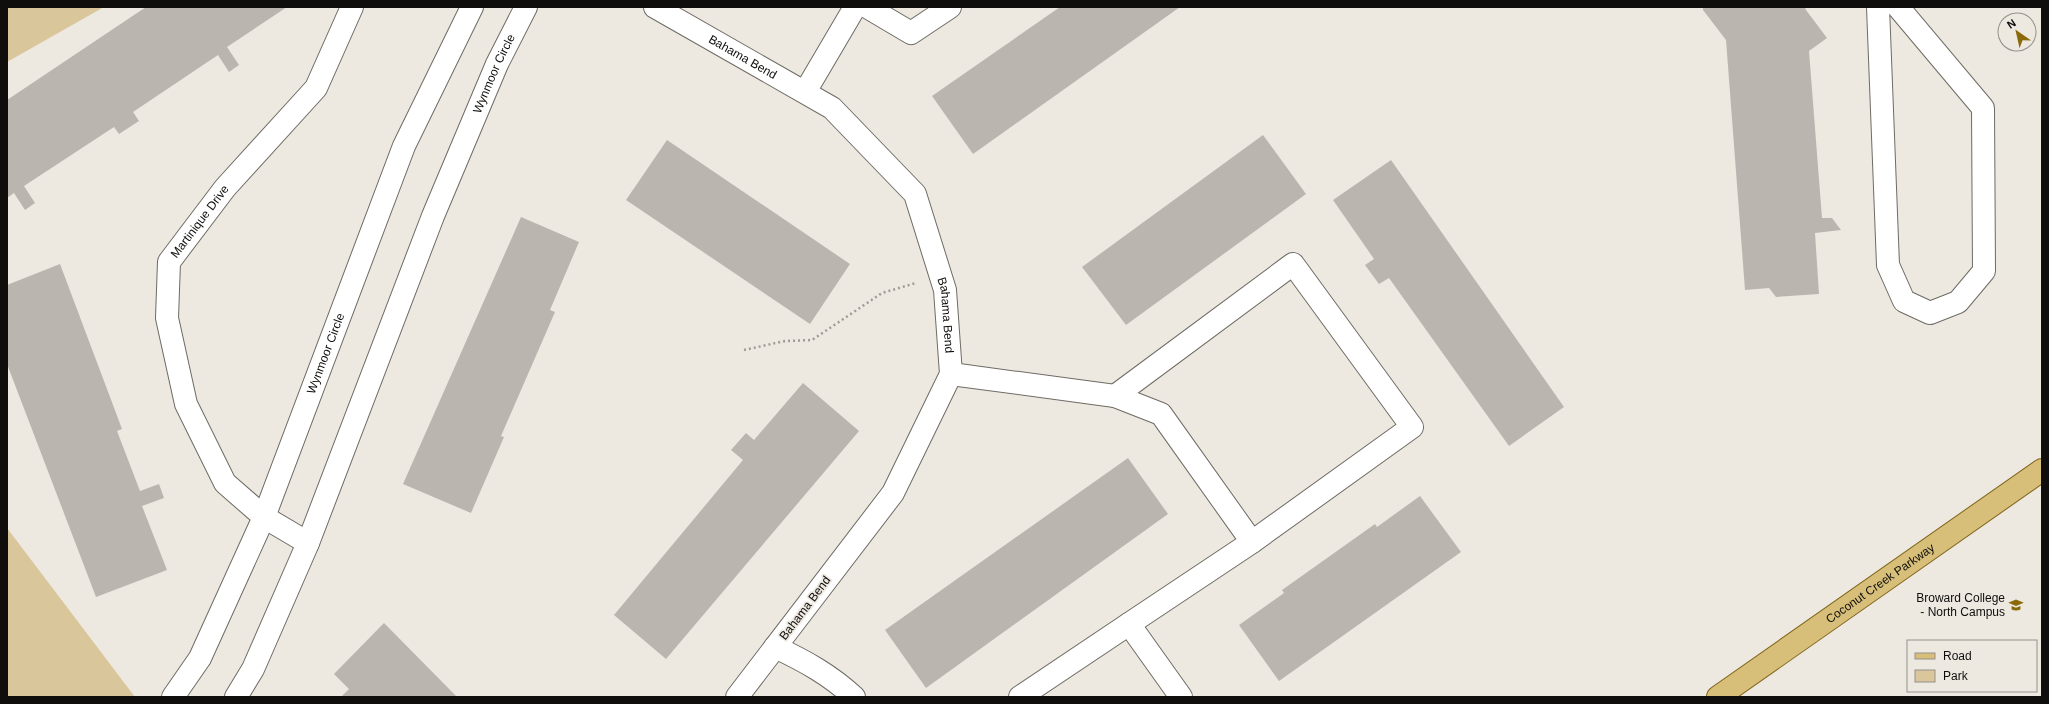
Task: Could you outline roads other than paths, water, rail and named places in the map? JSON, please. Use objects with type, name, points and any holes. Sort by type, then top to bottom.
[{"type":"main road","name":"Coconut Creek Parkway","points":[[1718,697],[2042,470]]},
{"type":"street","name":"Martinique Drive","points":[[308,543],[264,517],[225,483],[186,404],[167,318],[169,262],[225,188],[316,88],[352,7]]},
{"type":"street","name":"Wynmoor Circle","points":[[173,697],[200,658],[264,517],[404,146],[472,7]]},
{"type":"street","name":"Wynmoor Circle","points":[[236,697],[253,669],[308,543],[432,216],[497,64],[526,7]]},
{"type":"street","name":"Bahama Bend","points":[[655,7],[832,108],[915,194],[945,290],[951,374],[893,493],[737,697]]},
{"type":"street","points":[[805,92],[855,7]]},
{"type":"street","points":[[867,7],[911,33],[950,7]]},
{"type":"street","points":[[1878,7],[1888,265],[1904,301],[1930,314],[1958,302],[1984,271],[1983,108],[1898,7]]},
{"type":"street","points":[[1020,697],[1252,542],[1412,427],[1294,264],[1115,396]]},
{"type":"street","points":[[951,374],[1115,396],[1161,414],[1252,542]]},
{"type":"street","points":[[1129,624],[1181,697]]},
{"type":"street","points":[[775,647],[812,665],[835,680],[854,697]]},
{"type":"place","name":"Broward College - North Campus","points":[[2016,605]]}]
